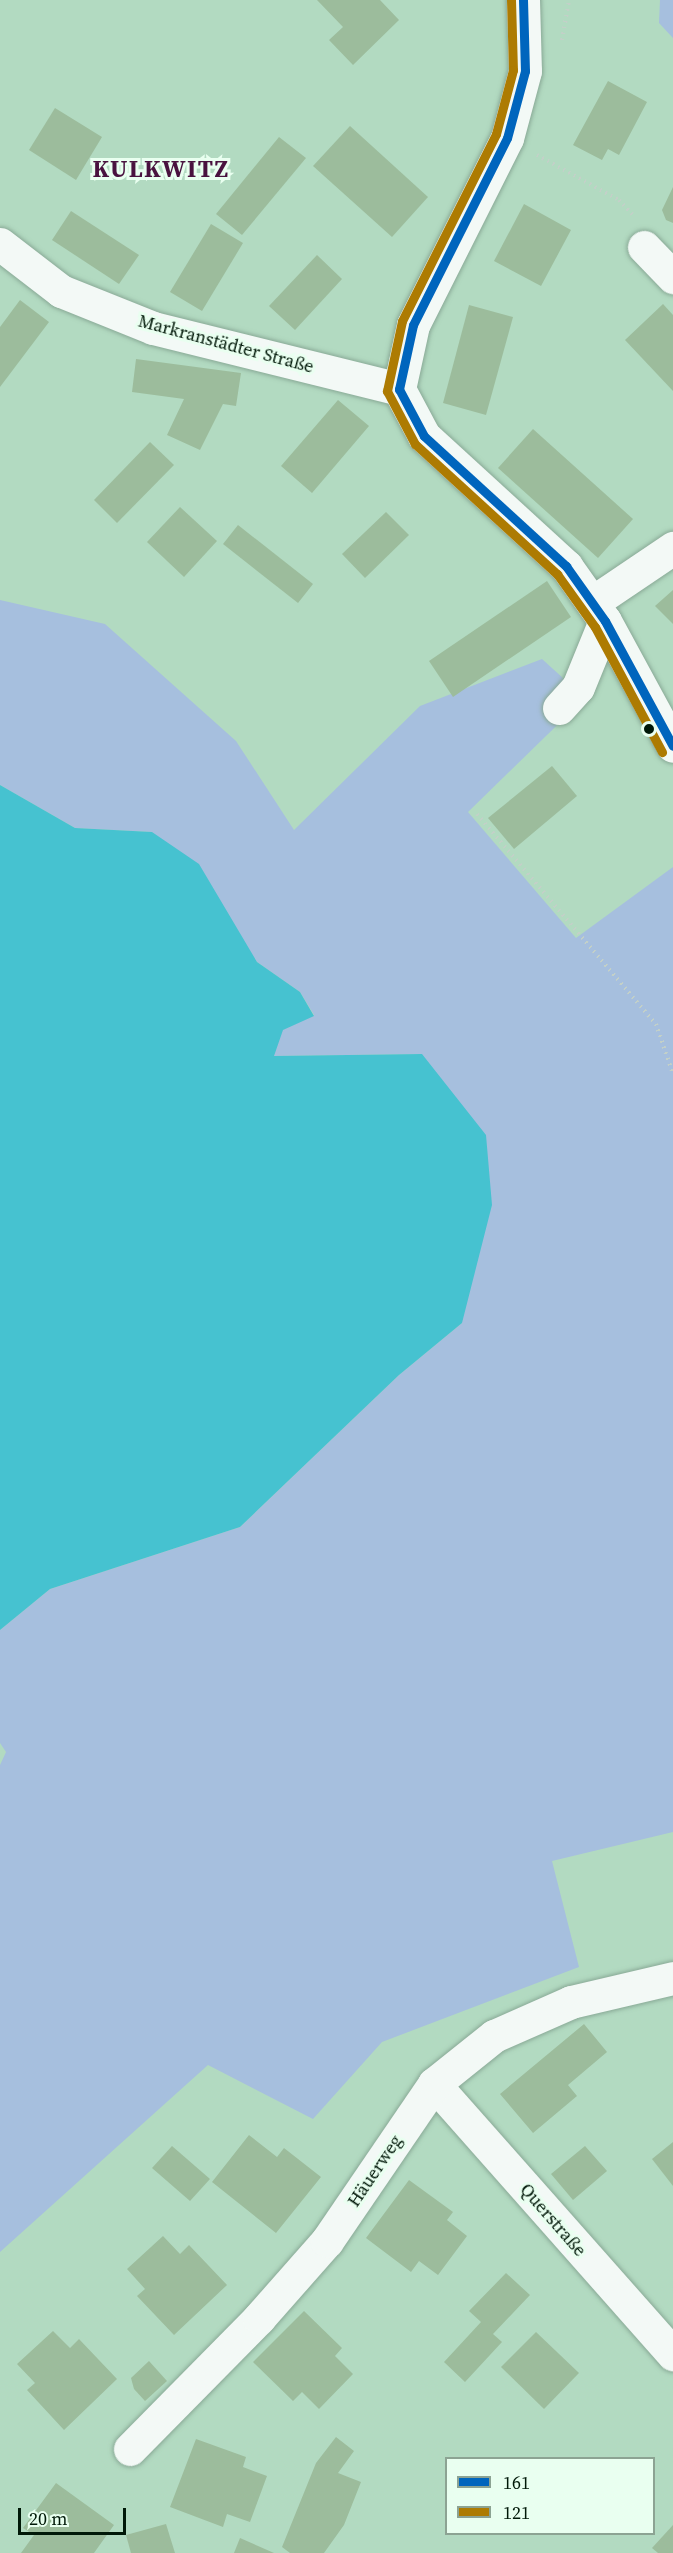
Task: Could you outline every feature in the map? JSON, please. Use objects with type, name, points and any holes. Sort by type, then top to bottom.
[{"type":"street","points":[[523,0],[525,71],[507,138],[413,325],[399,389],[424,436],[566,566],[599,612],[673,746]]},
{"type":"street","name":"Markranstädter Straße","points":[[0,244],[62,291],[153,328],[399,389]]},
{"type":"street","points":[[644,247],[673,277]]},
{"type":"street","points":[[559,708],[578,687],[599,612],[673,548]]},
{"type":"street","name":"Häuerweg","points":[[130,2449],[259,2318],[327,2241],[434,2084],[494,2036],[571,2002],[673,1978]]},
{"type":"street","name":"Querstraße","points":[[434,2084],[673,2354]]},
{"type":"path","points":[[507,138],[619,200],[642,225],[644,247]]},
{"type":"path","points":[[477,814],[656,1024],[673,1074]]},
{"type":"shaded area","points":[[660,0],[673,0],[673,38],[659,23]]},
{"type":"shaded area","points":[[0,600],[105,624],[236,741],[294,830],[420,706],[542,659],[585,698],[468,812],[576,938],[673,867],[673,1832],[552,1861],[579,1967],[382,2042],[313,2119],[208,2065],[0,2252],[0,1765],[6,1752],[0,1743],[0,1630],[50,1589],[240,1527],[399,1375],[462,1323],[422,1054],[273,1056],[282,1030],[314,1015],[300,992],[257,962],[232,925],[152,832],[75,828],[0,785]]},
{"type":"water","points":[[0,785],[75,828],[152,832],[199,864],[257,962],[300,992],[314,1016],[283,1030],[274,1056],[422,1054],[486,1135],[492,1205],[462,1323],[399,1375],[240,1527],[50,1589],[0,1630]]},
{"type":"building","points":[[317,0],[380,0],[399,20],[353,65],[329,40],[343,27]]},
{"type":"building","points":[[608,81],[647,102],[619,155],[608,149],[602,160],[573,145]]},
{"type":"building","points":[[55,108],[102,137],[76,180],[29,150]]},
{"type":"building","points":[[350,126],[428,197],[392,237],[313,166]]},
{"type":"building","points":[[279,137],[306,158],[242,235],[216,214]]},
{"type":"building","points":[[673,187],[673,223],[666,220],[662,210]]},
{"type":"building","points":[[524,204],[571,230],[541,286],[494,261]]},
{"type":"building","points":[[71,211],[139,255],[119,284],[52,240]]},
{"type":"building","points":[[211,224],[243,243],[202,311],[170,292]]},
{"type":"building","points":[[317,255],[342,279],[295,330],[269,306]]},
{"type":"building","points":[[20,300],[49,322],[0,387],[0,327]]},
{"type":"building","points":[[663,304],[673,315],[673,391],[625,340]]},
{"type":"building","points":[[469,305],[513,317],[486,415],[443,403]]},
{"type":"building","points":[[136,359],[241,373],[236,406],[223,404],[200,450],[167,435],[184,399],[132,392]]},
{"type":"building","points":[[338,400],[369,426],[312,493],[281,466]]},
{"type":"building","points":[[533,429],[633,519],[598,558],[498,468]]},
{"type":"building","points":[[150,442],[174,465],[117,523],[94,500]]},
{"type":"building","points":[[180,507],[217,541],[184,577],[147,542]]},
{"type":"building","points":[[386,512],[409,535],[365,578],[342,554]]},
{"type":"building","points":[[238,525],[313,584],[298,603],[223,544]]},
{"type":"building","points":[[547,581],[571,617],[453,697],[429,661]]},
{"type":"building","points":[[673,590],[673,624],[655,606]]},
{"type":"building","points":[[552,766],[577,796],[514,849],[488,818]]},
{"type":"building","points":[[584,2024],[607,2052],[568,2085],[577,2096],[533,2133],[500,2094]]},
{"type":"building","points":[[249,2135],[277,2157],[284,2148],[321,2177],[276,2233],[212,2182]]},
{"type":"building","points":[[673,2142],[673,2186],[652,2159]]},
{"type":"building","points":[[172,2146],[210,2179],[190,2201],[152,2168]]},
{"type":"building","points":[[585,2146],[607,2171],[573,2200],[551,2174]]},
{"type":"building","points":[[409,2180],[453,2212],[447,2220],[467,2236],[438,2275],[419,2261],[411,2272],[366,2238]]},
{"type":"building","points":[[163,2236],[180,2254],[189,2245],[227,2285],[174,2335],[137,2296],[145,2289],[127,2269]]},
{"type":"building","points":[[506,2273],[530,2295],[493,2334],[502,2342],[465,2382],[444,2362],[481,2322],[469,2311]]},
{"type":"building","points":[[304,2311],[342,2348],[335,2356],[353,2374],[319,2409],[302,2392],[293,2401],[253,2362]]},
{"type":"building","points":[[53,2331],[70,2348],[79,2339],[117,2379],[64,2430],[27,2390],[35,2383],[17,2364]]},
{"type":"building","points":[[536,2332],[579,2373],[544,2409],[501,2367]]},
{"type":"building","points":[[149,2361],[167,2381],[145,2401],[134,2389],[131,2378]]},
{"type":"building","points":[[336,2437],[354,2451],[338,2473],[361,2482],[344,2525],[324,2553],[290,2553],[282,2547],[316,2463]]},
{"type":"building","points":[[196,2439],[246,2457],[243,2467],[267,2476],[250,2522],[227,2514],[223,2527],[170,2507]]},
{"type":"building","points":[[56,2483],[114,2525],[94,2553],[21,2553],[34,2535],[23,2528]]},
{"type":"building","points":[[166,2524],[175,2553],[131,2553],[126,2535]]},
{"type":"building","points":[[673,2525],[673,2553],[658,2553],[652,2548]]},
{"type":"building","points":[[240,2538],[274,2553],[234,2553]]},
{"type":"transit line","name":"121","points":[[511,0],[513,70],[496,134],[402,321],[387,391],[415,444],[557,574],[595,627],[662,752]]},
{"type":"transit line","name":"161","points":[[523,0],[525,71],[507,138],[413,325],[399,389],[424,436],[566,566],[605,621],[673,746]]},
{"type":"district","name":"KULKWITZ","points":[[161,169]]}]
